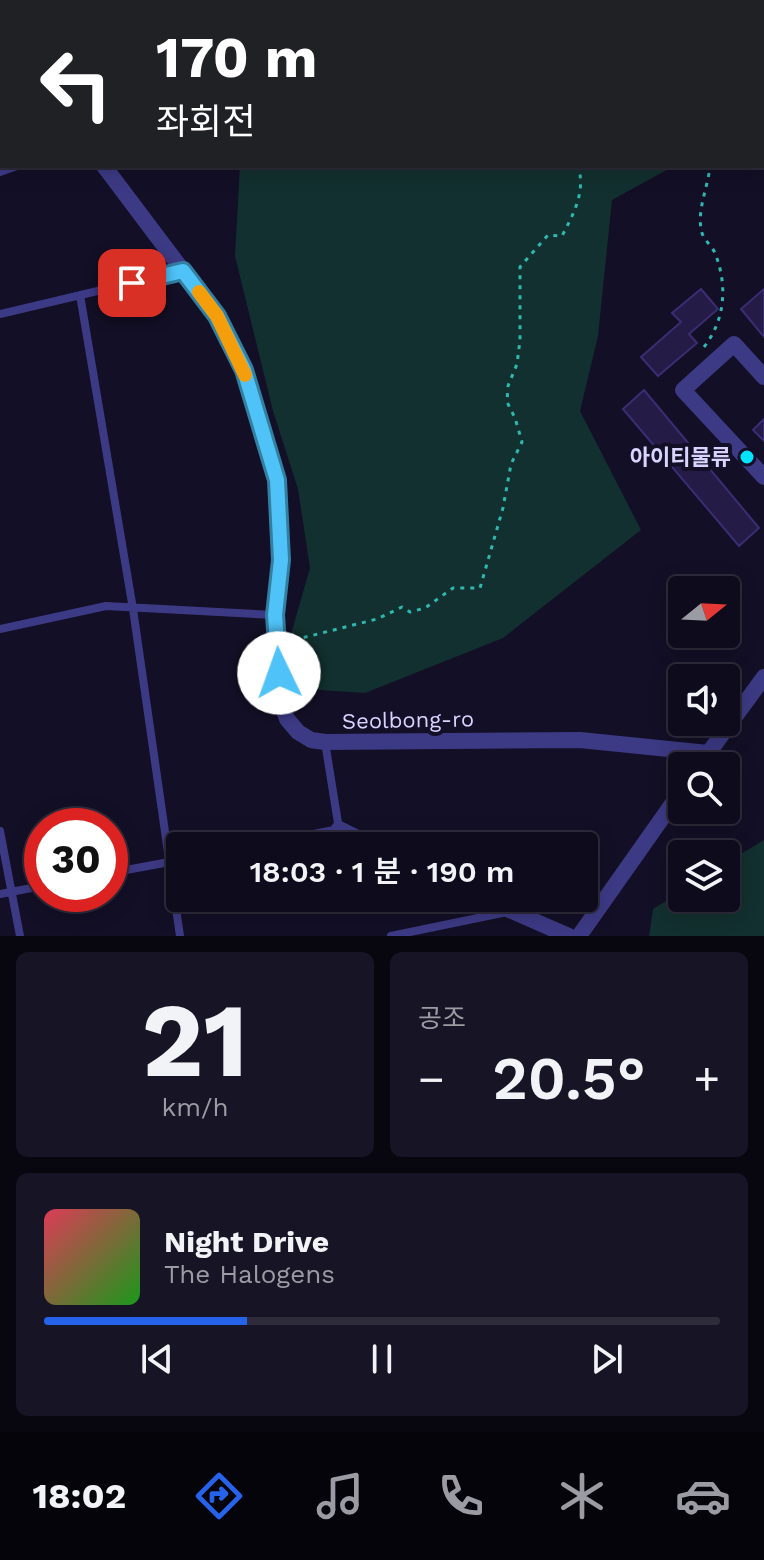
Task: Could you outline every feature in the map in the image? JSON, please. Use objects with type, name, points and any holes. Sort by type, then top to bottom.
[{"type":"street","name":"Seolbong-ro","points":[[106,168],[217,316],[244,370],[277,480],[281,560],[275,615],[280,700],[287,719],[298,732],[311,740],[325,742],[580,740],[668,754]]},
{"type":"street","points":[[764,377],[734,344],[683,390],[764,477]]},
{"type":"street","points":[[708,752],[764,677]]},
{"type":"street","points":[[579,936],[668,810]]},
{"type":"street","points":[[339,829],[345,832]]},
{"type":"street","points":[[512,912],[569,936]]},
{"type":"lane","points":[[0,314],[183,271]]},
{"type":"lane","points":[[80,295],[133,609],[166,848]]},
{"type":"lane","points":[[0,629],[106,606],[275,615]]},
{"type":"lane","points":[[324,832],[339,829],[325,742]]},
{"type":"lane","points":[[0,831],[20,936]]},
{"type":"lane","points":[[128,870],[166,862]]},
{"type":"lane","points":[[0,894],[24,889]]},
{"type":"lane","points":[[176,912],[180,936]]},
{"type":"lane","points":[[391,936],[505,912]]},
{"type":"path","points":[[277,646],[305,635],[377,619],[402,607],[410,612],[425,608],[453,588],[480,588],[503,508],[511,464],[522,442],[507,402],[520,340],[520,267],[548,235],[562,236],[572,217],[583,182],[579,168]]},
{"type":"path","points":[[697,378],[696,356],[717,330],[724,298],[715,253],[702,234],[701,204],[708,188],[710,168]]},
{"type":"green space","points":[[240,168],[670,168],[612,200],[598,336],[580,411],[641,530],[503,638],[365,693],[319,690],[289,641],[310,568],[298,489],[273,411],[235,256]]},
{"type":"green space","points":[[764,840],[764,936],[649,936],[653,909],[668,900],[668,912],[740,912],[740,855]]},
{"type":"building","points":[[701,289],[718,309],[689,334],[697,343],[658,376],[641,357],[681,322],[672,313]]},
{"type":"building","points":[[764,289],[764,337],[741,309]]},
{"type":"building","points":[[644,390],[759,528],[739,546],[623,409]]},
{"type":"building","points":[[764,419],[764,441],[753,430]]},
{"type":"slow traffic","points":[[199,292],[217,316],[245,375]]},
{"type":"place","name":"아이티물류","points":[[747,457]]},
{"type":"route","points":[[132,283],[183,271],[217,316],[244,370],[277,480],[281,560],[275,615],[279,673]]}]
